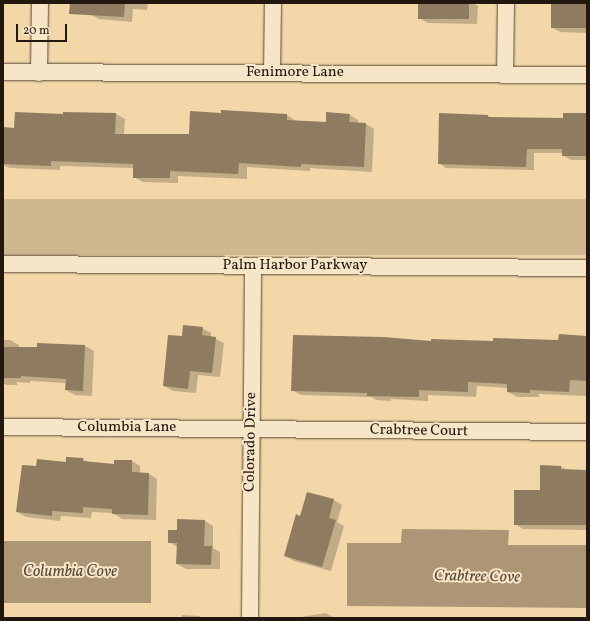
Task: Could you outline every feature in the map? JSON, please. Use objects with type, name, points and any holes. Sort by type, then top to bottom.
[{"type":"street","points":[[39,72],[40,3]]},
{"type":"street","points":[[272,73],[273,3]]},
{"type":"street","points":[[505,75],[506,3]]},
{"type":"street","name":"Fenimore Lane","points":[[3,72],[587,75]]},
{"type":"street","name":"Palm Harbor Parkway","points":[[3,264],[587,268]]},
{"type":"street","name":"Colorado Drive","points":[[250,618],[253,266]]},
{"type":"street","name":"Columbia Lane","points":[[3,427],[252,429]]},
{"type":"street","name":"Crabtree Court","points":[[252,429],[587,432]]},
{"type":"shaded area","points":[[3,199],[587,199],[587,255],[3,255]]},
{"type":"water","name":"Crabtree Cove","points":[[402,529],[509,530],[508,545],[587,545],[587,608],[347,606],[347,543],[401,543]]},
{"type":"water","name":"Columbia Cove","points":[[3,541],[151,541],[151,603],[3,603]]},
{"type":"building","points":[[70,3],[125,3],[124,17],[69,14]]},
{"type":"building","points":[[418,3],[469,3],[469,19],[418,19]]},
{"type":"building","points":[[551,3],[587,3],[587,28],[551,28]]},
{"type":"building","points":[[221,110],[287,114],[287,120],[326,122],[326,112],[350,114],[349,122],[366,123],[364,167],[301,164],[301,167],[239,163],[238,174],[170,171],[170,178],[133,178],[133,164],[51,161],[51,166],[3,164],[3,127],[14,128],[15,112],[63,114],[63,112],[116,113],[115,134],[189,134],[190,111],[221,113]]},
{"type":"building","points":[[439,113],[488,115],[488,117],[563,118],[563,113],[587,113],[587,156],[562,156],[562,149],[527,149],[526,167],[438,164]]},
{"type":"building","points":[[183,325],[203,327],[202,335],[216,337],[212,373],[190,371],[188,389],[163,386],[168,335],[182,336]]},
{"type":"building","points":[[559,334],[587,336],[587,381],[570,380],[569,392],[530,390],[530,393],[507,392],[507,384],[468,382],[468,392],[419,390],[419,397],[367,396],[367,393],[291,391],[293,335],[383,337],[431,341],[431,339],[493,341],[493,338],[558,340]]},
{"type":"building","points":[[37,343],[85,345],[83,391],[65,390],[66,379],[21,376],[21,378],[3,378],[3,347],[37,347]]},
{"type":"building","points":[[66,457],[83,458],[83,461],[114,464],[114,460],[132,460],[132,472],[149,473],[148,515],[112,514],[112,509],[83,507],[83,513],[52,511],[52,516],[16,512],[22,465],[36,466],[37,459],[66,462]]},
{"type":"building","points":[[540,465],[561,466],[561,469],[587,470],[587,525],[514,525],[514,490],[540,490]]},
{"type":"building","points":[[307,492],[334,499],[329,518],[336,520],[322,567],[284,556],[296,514],[300,516]]},
{"type":"building","points":[[177,519],[205,520],[204,546],[212,546],[211,565],[176,564],[177,543],[168,543],[168,530],[177,530]]}]
